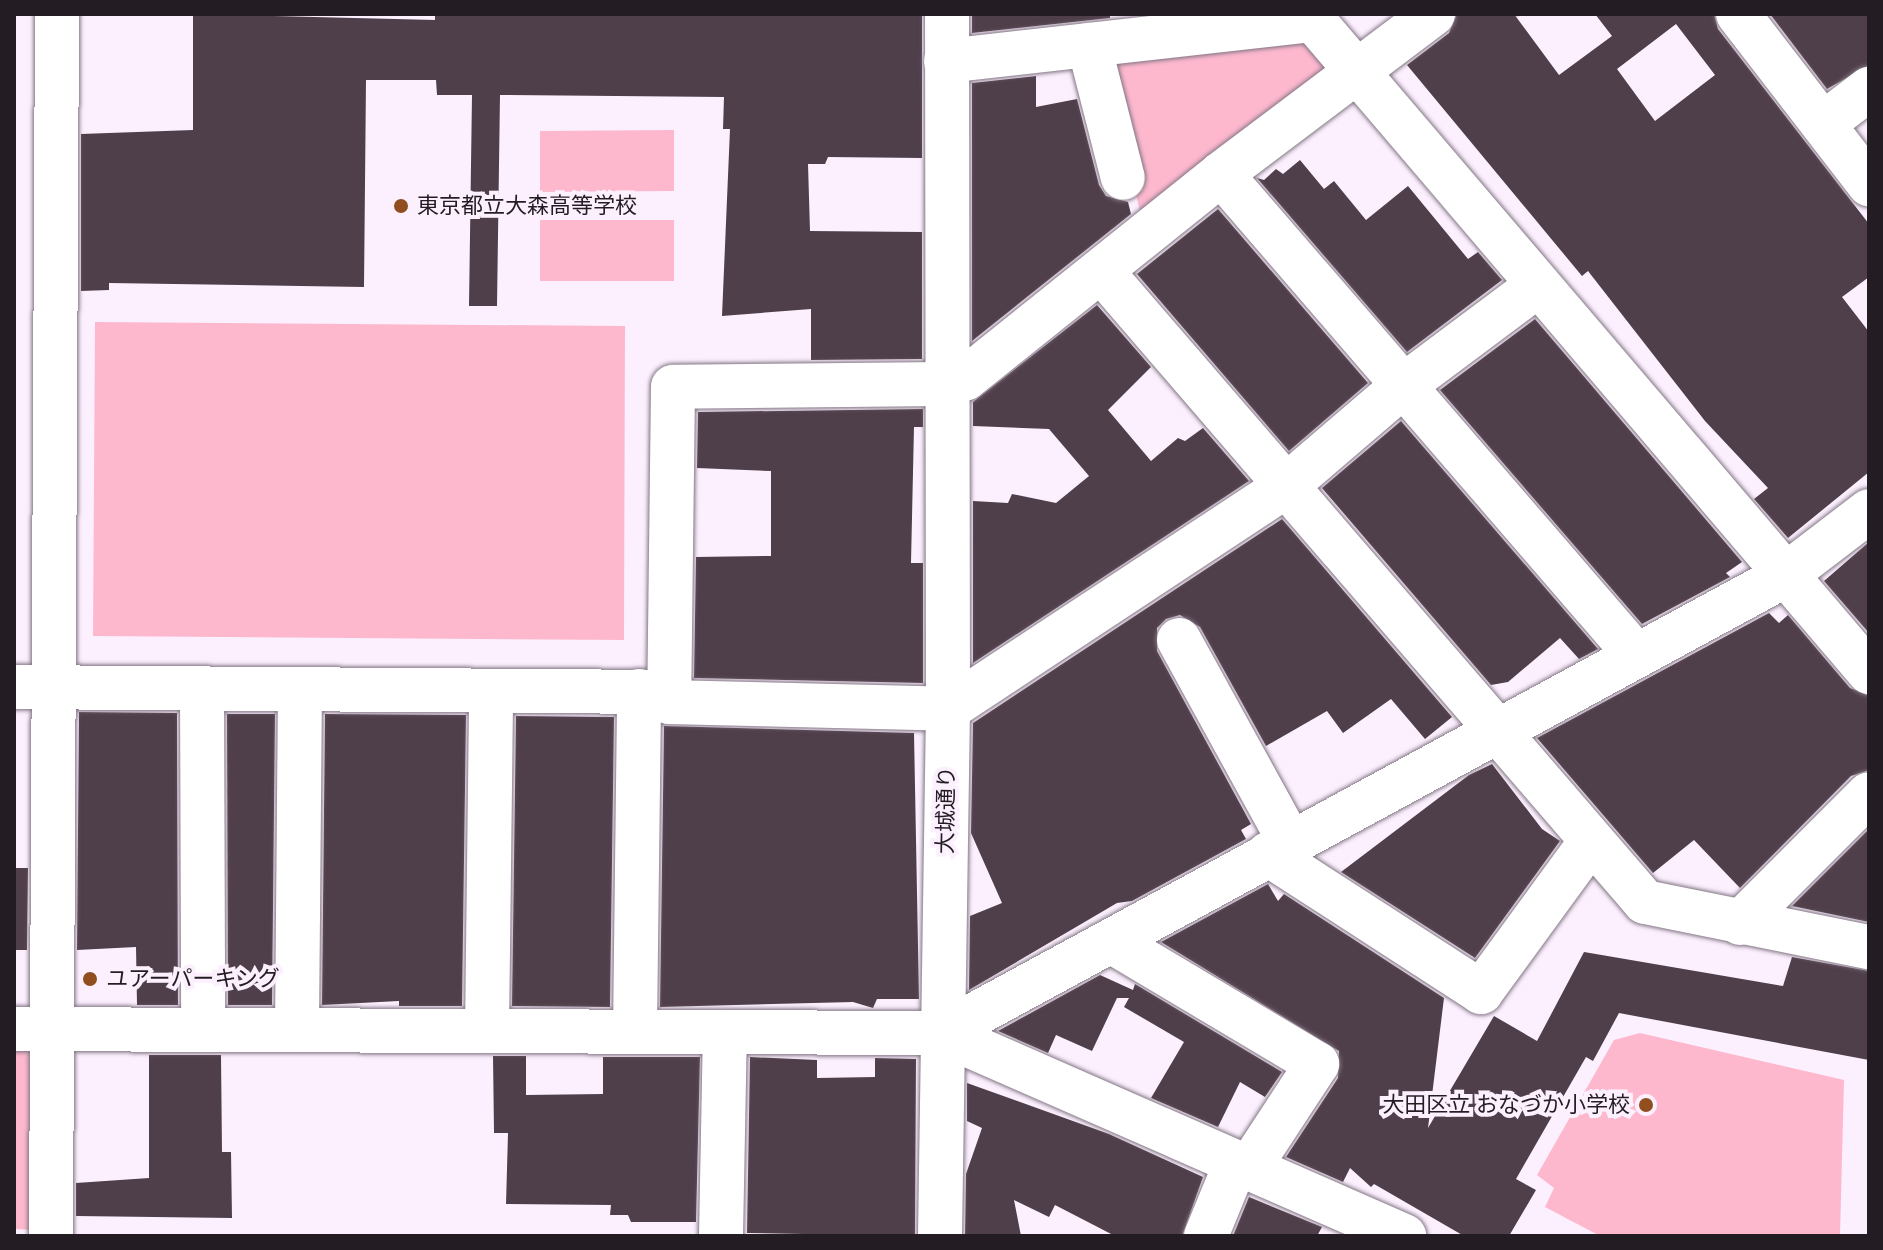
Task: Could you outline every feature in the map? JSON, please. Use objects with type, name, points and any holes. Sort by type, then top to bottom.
[{"type":"street","points":[[51,1236],[33,1029],[34,687],[57,14]]},
{"type":"street","name":"大城通り","points":[[940,1236],[948,709],[945,384],[947,14]]},
{"type":"street","points":[[635,1031],[673,387],[945,384],[976,371],[1103,273],[1221,174],[1433,14]]},
{"type":"street","points":[[1738,14],[1869,184]]},
{"type":"street","points":[[946,61],[1311,17],[1784,576],[1869,672]]},
{"type":"street","points":[[1089,45],[1123,178]]},
{"type":"street","points":[[1823,124],[1869,89]]},
{"type":"street","points":[[1221,174],[1636,655]]},
{"type":"street","points":[[1103,273],[1494,731],[1645,902],[1869,947]]},
{"type":"street","points":[[34,687],[653,692],[669,702],[948,709],[1285,487],[1403,386],[1538,285]]},
{"type":"street","points":[[941,1033],[1784,576],[1869,511]]},
{"type":"street","points":[[1179,640],[1279,848],[1481,992],[1591,841]]},
{"type":"street","points":[[202,688],[203,1030]]},
{"type":"street","points":[[297,1030],[300,690]]},
{"type":"street","points":[[487,1031],[491,693]]},
{"type":"street","points":[[1740,923],[1869,794]]},
{"type":"street","points":[[1111,941],[1317,1064],[1243,1165],[1206,1236]]},
{"type":"street","points":[[33,1029],[297,1030],[368,1038],[487,1031],[941,1033],[1395,1234]]},
{"type":"street","points":[[721,1236],[725,1032]]},
{"type":"shaded area","points":[[1297,33],[1331,74],[1143,222],[1101,59]]},
{"type":"shaded area","points":[[674,130],[674,191],[540,192],[540,131]]},
{"type":"shaded area","points":[[540,220],[674,220],[674,281],[540,281]]},
{"type":"shaded area","points":[[95,322],[625,326],[624,640],[93,636]]},
{"type":"shaded area","points":[[1640,1033],[1844,1080],[1840,1236],[1600,1236],[1545,1207],[1554,1188],[1537,1175],[1614,1040]]},
{"type":"shaded area","points":[[14,1036],[36,1036],[35,1230],[14,1229]]},
{"type":"building","points":[[193,14],[435,20],[435,14],[922,14],[922,158],[828,157],[825,164],[808,164],[810,231],[922,232],[922,359],[811,360],[811,309],[722,316],[730,129],[723,129],[724,97],[500,95],[497,306],[469,306],[472,95],[437,95],[436,80],[366,80],[364,287],[109,283],[109,290],[81,291],[81,134],[193,130]]},
{"type":"building","points":[[972,14],[1110,14],[1110,18],[972,33]]},
{"type":"building","points":[[1457,14],[1514,14],[1559,75],[1612,36],[1595,14],[1714,14],[1718,29],[1869,224],[1869,277],[1842,297],[1869,332],[1869,472],[1788,538],[1754,499],[1768,488],[1705,421],[1588,271],[1582,276],[1407,65],[1449,33]],"holes":[[[1676,24],[1715,75],[1655,121],[1617,69]]]},
{"type":"building","points":[[1770,14],[1869,14],[1869,65],[1827,89]]},
{"type":"building","points":[[1036,76],[1036,107],[1077,99],[1099,185],[1106,196],[1128,202],[1131,214],[972,341],[972,83]]},
{"type":"building","points":[[1300,160],[1324,189],[1334,181],[1366,220],[1408,186],[1468,259],[1478,252],[1502,280],[1407,352],[1257,178],[1264,180],[1276,169],[1283,174]]},
{"type":"building","points":[[1218,209],[1368,383],[1289,451],[1137,274]]},
{"type":"building","points":[[1097,305],[1151,367],[1108,410],[1151,461],[1178,438],[1185,441],[1203,428],[1249,481],[973,663],[973,501],[1008,503],[1012,494],[1056,503],[1089,476],[1049,429],[973,426],[973,402]]},
{"type":"building","points":[[1535,319],[1742,562],[1726,573],[1730,577],[1642,624],[1440,390]]},
{"type":"building","points":[[923,409],[923,427],[914,427],[911,563],[923,563],[923,683],[694,678],[696,557],[771,556],[771,471],[697,468],[698,412]]},
{"type":"building","points":[[1401,421],[1598,649],[1579,659],[1560,638],[1508,682],[1491,685],[1322,488]]},
{"type":"building","points":[[1282,519],[1452,717],[1425,739],[1391,699],[1343,733],[1327,711],[1266,746],[1200,627],[1180,615],[1166,619],[1157,628],[1157,651],[1251,824],[1241,830],[1246,839],[1132,901],[1117,903],[969,990],[970,916],[1002,903],[971,833],[973,723]]},
{"type":"building","points":[[1869,542],[1869,633],[1824,581]]},
{"type":"building","points":[[1769,613],[1779,623],[1788,615],[1850,688],[1869,696],[1869,770],[1851,776],[1740,888],[1694,840],[1653,873],[1537,738]]},
{"type":"building","points":[[79,712],[177,713],[178,1005],[137,1005],[136,947],[77,950]]},
{"type":"building","points":[[227,714],[275,714],[272,1005],[228,1005]]},
{"type":"building","points":[[325,714],[466,715],[462,1006],[399,1006],[399,1001],[322,1005]]},
{"type":"building","points":[[516,716],[614,717],[610,1007],[512,1006]]},
{"type":"building","points":[[664,726],[914,733],[919,999],[877,999],[873,1008],[853,1002],[660,1007]]},
{"type":"building","points":[[1492,764],[1542,829],[1560,841],[1475,958],[1341,872],[1469,775]]},
{"type":"building","points":[[1869,829],[1869,922],[1792,906]]},
{"type":"building","points":[[14,868],[28,868],[27,950],[14,950]]},
{"type":"building","points":[[1268,884],[1278,901],[1284,894],[1444,998],[1428,1128],[1494,1016],[1537,1041],[1584,952],[1783,986],[1792,957],[1869,971],[1869,1060],[1619,1013],[1593,1061],[1586,1057],[1516,1179],[1536,1190],[1509,1236],[1464,1236],[1374,1184],[1371,1187],[1350,1168],[1343,1182],[1286,1157],[1338,1078],[1339,1051],[1161,942]]},
{"type":"building","points":[[1100,975],[1133,990],[1135,984],[1282,1072],[1265,1097],[1240,1082],[1218,1127],[1151,1098],[1184,1042],[1124,1007],[1129,998],[1117,998],[1092,1051],[1056,1035],[1048,1053],[998,1031]]},
{"type":"building","points":[[149,1055],[221,1055],[222,1152],[231,1152],[232,1218],[76,1216],[76,1183],[149,1178]]},
{"type":"building","points":[[493,1056],[526,1056],[526,1095],[603,1094],[603,1057],[700,1057],[696,1222],[631,1222],[628,1215],[610,1215],[611,1205],[506,1204],[508,1133],[494,1133]]},
{"type":"building","points":[[750,1057],[817,1060],[817,1078],[875,1077],[875,1058],[916,1059],[915,1236],[747,1233]]},
{"type":"building","points":[[967,1083],[1109,1134],[1203,1177],[1182,1236],[1115,1236],[1055,1205],[1049,1217],[1014,1200],[1021,1236],[965,1236],[966,1174],[982,1128],[967,1121]]},
{"type":"building","points":[[1249,1197],[1322,1227],[1317,1236],[1233,1236]]},
{"type":"place","name":"東京都立大森高等学校","points":[[401,206]]},
{"type":"place","name":"ユアーパーキング","points":[[90,979]]},
{"type":"place","name":"大田区立 おなづか小学校","points":[[1646,1105]]}]
